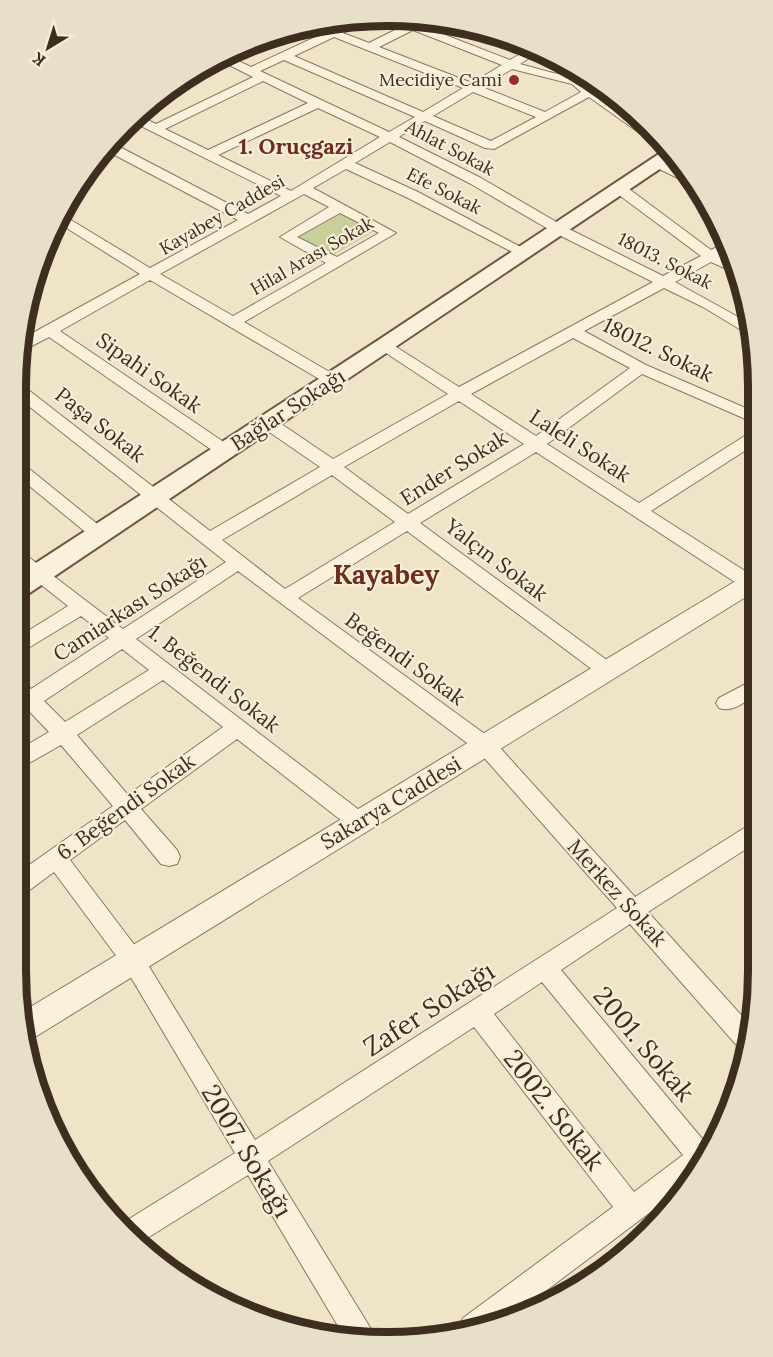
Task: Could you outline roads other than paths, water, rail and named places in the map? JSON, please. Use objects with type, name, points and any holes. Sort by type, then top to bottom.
[{"type":"main road","name":"Bağlar Sokağı","points":[[26,582],[560,230],[620,189],[664,155]]},
{"type":"street","points":[[369,47],[407,26]]},
{"type":"street","points":[[155,129],[285,56],[345,28]]},
{"type":"street","points":[[423,28],[512,64],[584,84]]},
{"type":"street","points":[[328,30],[545,116]]},
{"type":"street","name":"Kayabey Caddesi","points":[[29,342],[304,189],[528,54]]},
{"type":"street","points":[[285,56],[489,145],[494,145],[589,92]]},
{"type":"street","name":"Ahlat Sokak","points":[[230,61],[390,137],[476,181],[560,230]]},
{"type":"street","points":[[578,84],[659,149]]},
{"type":"street","points":[[208,155],[320,102]]},
{"type":"street","points":[[141,122],[291,196]]},
{"type":"street","points":[[114,149],[249,220]]},
{"type":"street","name":"Efe Sokak","points":[[346,164],[413,195],[525,253]]},
{"type":"street","name":"Hilal Arası Sokak","points":[[232,323],[389,232],[304,189]]},
{"type":"street","points":[[620,189],[710,256],[726,264]]},
{"type":"street","points":[[336,263],[287,237],[340,207]]},
{"type":"street","points":[[64,225],[332,380]]},
{"type":"street","name":"18013. Sokak","points":[[560,230],[665,281],[742,325]]},
{"type":"street","points":[[209,540],[331,466],[721,250]]},
{"type":"street","name":"Sipahi Sokak","points":[[49,330],[225,451]]},
{"type":"street","name":"18012. Sokak","points":[[574,332],[641,368],[748,415]]},
{"type":"street","name":"Laleli Sokak","points":[[386,346],[638,511],[748,578]]},
{"type":"street","name":"Ender Sokak","points":[[284,598],[536,444],[641,368]]},
{"type":"street","name":"Paşa Sokak","points":[[26,396],[156,497]]},
{"type":"street","name":"Yalçın Sokak","points":[[268,423],[331,466],[608,671]]},
{"type":"street","points":[[638,511],[748,442]]},
{"type":"street","points":[[26,475],[100,535]]},
{"type":"street","name":"Beğendi Sokak","points":[[156,497],[284,598],[486,746]]},
{"type":"street","name":"Camiarkası Sokağı","points":[[26,703],[239,562]]},
{"type":"street","name":"1. Beğendi Sokak","points":[[26,565],[359,822]]},
{"type":"street","name":"Sakarya Caddesi","points":[[30,1025],[134,963],[359,822],[748,584]]},
{"type":"street","points":[[26,642],[81,607]]},
{"type":"street","points":[[26,756],[164,670]]},
{"type":"street","points":[[726,702],[748,690]]},
{"type":"street","points":[[26,707],[63,733],[169,857]]},
{"type":"street","name":"6. Beğendi Sokak","points":[[26,880],[238,727]]},
{"type":"street","name":"Merkez Sokak","points":[[486,746],[742,1034]]},
{"type":"street","name":"Zafer Sokağı","points":[[136,1230],[252,1159],[748,837]]},
{"type":"street","name":"2007. Sokağı","points":[[56,858],[134,963],[356,1330]]},
{"type":"street","name":"2001. Sokak","points":[[544,968],[700,1150]]},
{"type":"street","name":"2002. Sokak","points":[[477,1011],[631,1209]]},
{"type":"street","points":[[488,1316],[691,1165]]},
{"type":"place","name":"Mecidiye Cami","points":[[514,80]]},
{"type":"district","name":"1. Oruçgazi","points":[[296,146]]},
{"type":"district","name":"Kayabey","points":[[386,575]]}]
